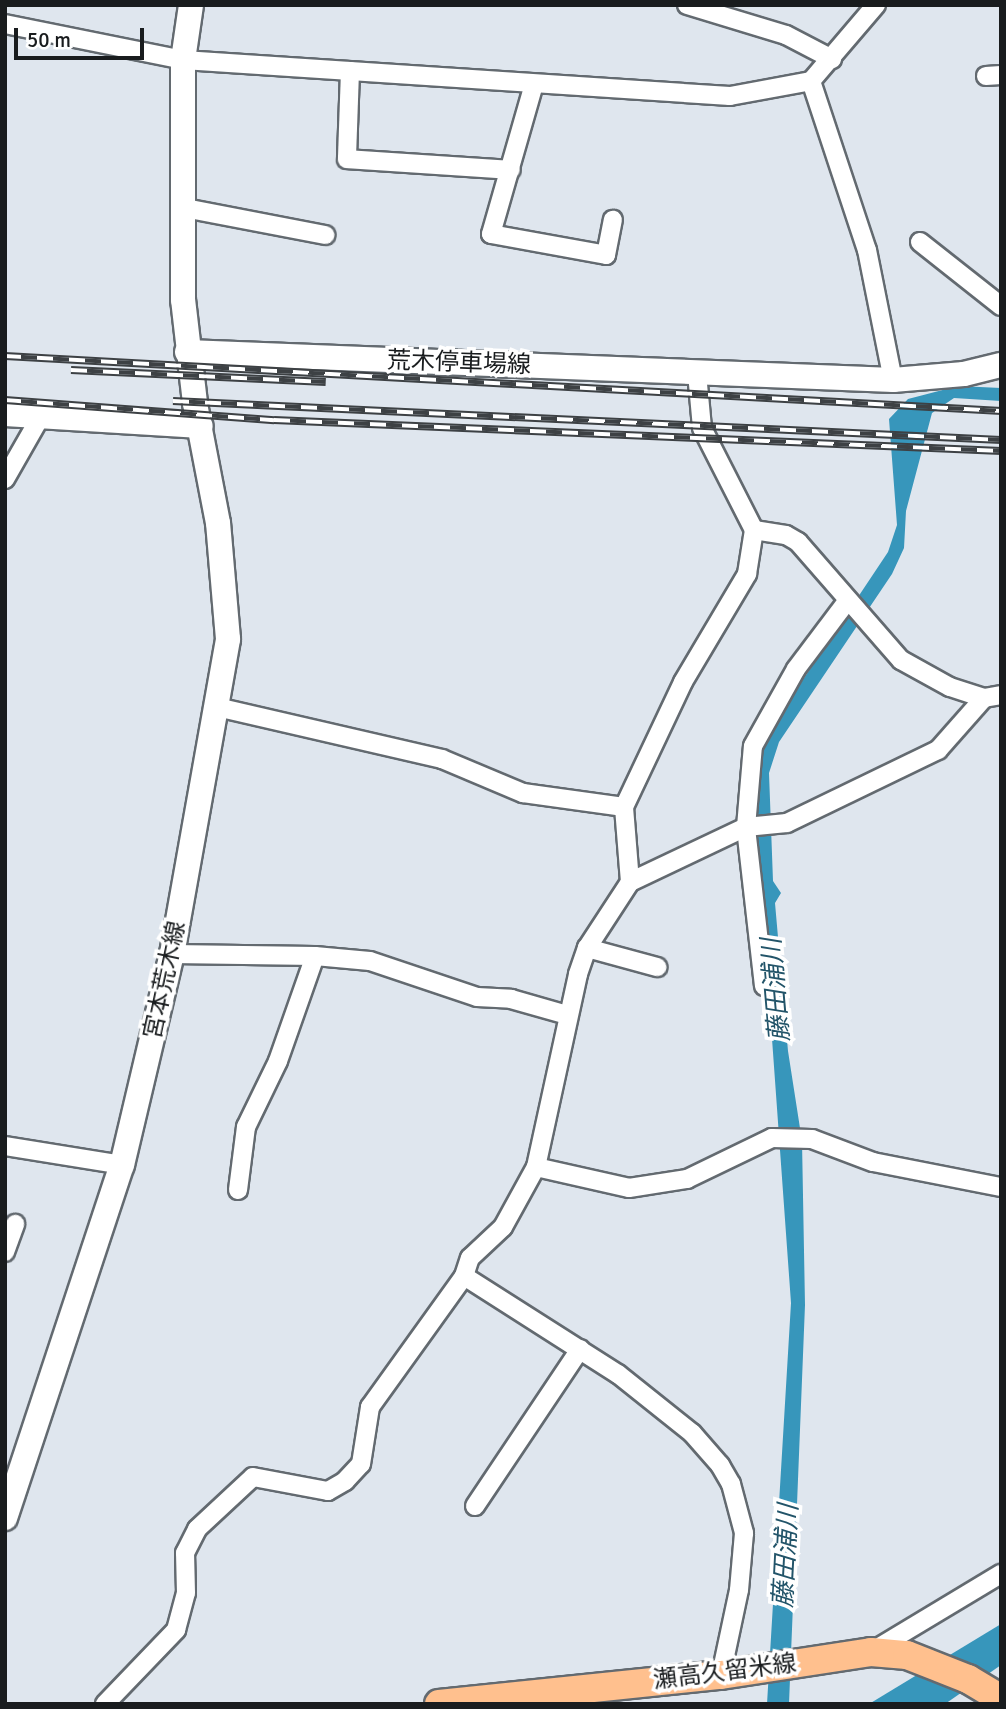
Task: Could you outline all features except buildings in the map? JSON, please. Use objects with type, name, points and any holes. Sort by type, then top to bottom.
[{"type":"main road","points":[[5,414],[201,426],[187,352],[183,60],[191,5]]},
{"type":"main road","name":"荒木停車場線","points":[[187,352],[893,380],[964,374],[1001,365]]},
{"type":"main road","name":"宮本荒木線","points":[[5,1518],[122,1165],[172,954],[217,706],[228,639],[227,594],[201,426]]},
{"type":"main road","name":"瀬高久留米線","points":[[439,1704],[721,1675],[871,1651],[907,1655],[968,1679],[1001,1699]]},
{"type":"street","points":[[687,5],[786,35],[832,59]]},
{"type":"street","points":[[5,24],[183,60],[730,96],[811,81],[876,5]]},
{"type":"street","points":[[350,71],[347,159],[512,170]]},
{"type":"street","points":[[811,81],[867,250],[893,380]]},
{"type":"street","points":[[534,84],[512,170],[491,234],[606,256],[613,220]]},
{"type":"street","points":[[185,208],[325,235]]},
{"type":"street","points":[[920,243],[1001,306]]},
{"type":"street","points":[[630,882],[624,807],[683,682],[747,574],[754,530],[702,428],[697,373]]},
{"type":"street","points":[[5,479],[41,416]]},
{"type":"street","points":[[754,530],[786,535],[798,542],[901,660],[950,687],[993,696]]},
{"type":"street","points":[[764,986],[746,827],[753,746],[796,668],[848,600]]},
{"type":"street","points":[[105,1704],[176,1630],[186,1593],[185,1553],[197,1530],[253,1477],[328,1491],[345,1481],[361,1464],[370,1407],[464,1276],[470,1258],[503,1227],[536,1167],[567,1015],[587,948],[630,882],[746,827],[787,823],[938,750],[993,696]]},
{"type":"street","points":[[217,706],[442,759],[523,793],[624,807]]},
{"type":"street","points":[[587,948],[657,967]]},
{"type":"street","points":[[172,954],[315,956],[370,961],[477,997],[511,999],[567,1015]]},
{"type":"street","points":[[239,1189],[246,1127],[278,1061],[315,956]]},
{"type":"street","points":[[536,1167],[629,1188],[687,1179],[772,1138],[812,1139],[873,1161],[1001,1187]]},
{"type":"street","points":[[5,1146],[122,1165]]},
{"type":"street","points":[[5,1252],[15,1224]]},
{"type":"street","points":[[464,1276],[580,1349],[692,1433],[731,1484],[744,1533],[739,1590],[721,1675]]},
{"type":"street","points":[[475,1506],[580,1349]]},
{"type":"street","points":[[871,1651],[1001,1573]]},
{"type":"water","name":"藤田浦川","points":[[958,386],[1001,388],[1001,401],[954,398],[932,413],[906,511],[904,548],[892,574],[779,742],[769,773],[773,881],[781,893],[775,903],[788,1051],[802,1141],[805,1305],[789,1704],[767,1704],[791,1303],[757,830],[759,756],[776,720],[888,552],[897,525],[889,419],[908,399]]},
{"type":"water","points":[[1001,1624],[1001,1665],[945,1704],[869,1704]]},
{"type":"railway","points":[[5,356],[1001,411]]},
{"type":"railway","points":[[71,370],[326,382]]},
{"type":"railway","points":[[5,400],[274,420],[1001,451]]},
{"type":"railway","points":[[173,401],[1001,440]]}]
